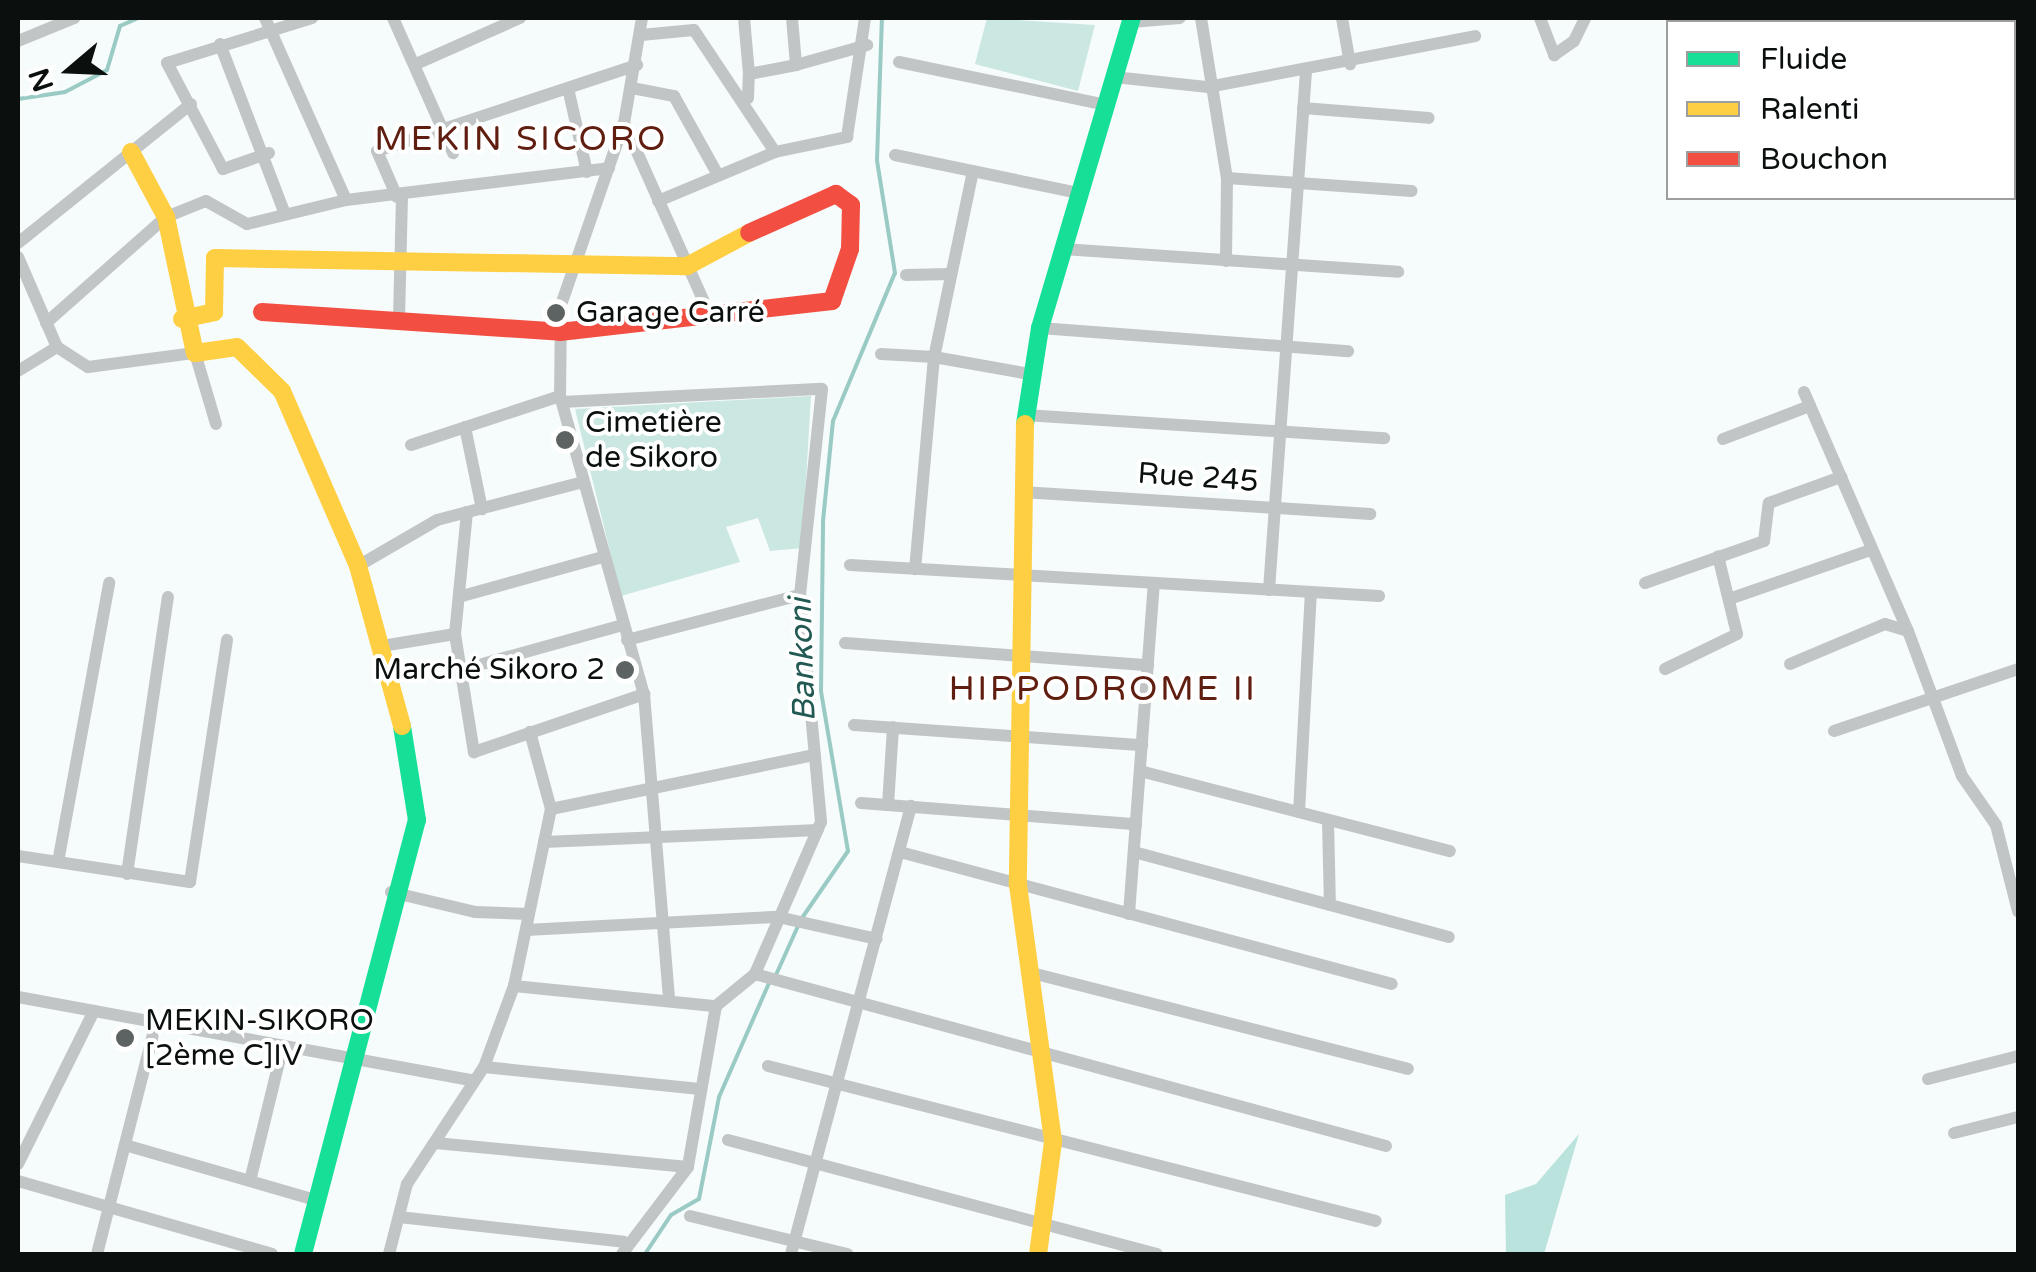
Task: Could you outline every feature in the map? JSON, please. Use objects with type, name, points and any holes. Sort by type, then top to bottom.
[{"type":"street","points":[[18,41],[74,18]]},
{"type":"street","points":[[269,153],[224,169],[167,64],[268,23],[312,18]]},
{"type":"street","points":[[393,18],[453,153]]},
{"type":"street","points":[[416,64],[520,18]]},
{"type":"street","points":[[642,18],[637,65],[624,123],[571,264],[560,332],[561,400],[644,694],[657,782],[669,1001]]},
{"type":"street","points":[[744,18],[748,99]]},
{"type":"street","points":[[792,18],[796,65]]},
{"type":"street","points":[[658,201],[775,152],[848,137],[867,45],[865,18]]},
{"type":"street","points":[[1038,1254],[1053,1142],[1018,885],[1018,655],[1029,374],[1131,20],[1180,18]]},
{"type":"street","points":[[1200,18],[1208,87],[1227,178],[1226,260]]},
{"type":"street","points":[[1342,18],[1350,64]]},
{"type":"street","points":[[1540,18],[1554,55],[1574,42],[1585,18]]},
{"type":"street","points":[[268,23],[346,200]]},
{"type":"street","points":[[641,35],[688,25],[748,99],[775,152]]},
{"type":"street","points":[[1114,78],[1208,87],[1350,64],[1475,36]]},
{"type":"street","points":[[220,44],[269,153],[284,212]]},
{"type":"street","points":[[748,74],[867,45]]},
{"type":"street","points":[[900,62],[1106,105]]},
{"type":"street","points":[[399,319],[400,196],[377,151],[443,126],[637,65]]},
{"type":"street","points":[[1269,590],[1306,71]]},
{"type":"street","points":[[568,88],[587,172]]},
{"type":"street","points":[[632,88],[674,96],[718,175]]},
{"type":"street","points":[[18,243],[192,104]]},
{"type":"street","points":[[1303,108],[1428,118]]},
{"type":"street","points":[[624,123],[710,315]]},
{"type":"street","points":[[131,152],[166,217],[182,319],[216,424]]},
{"type":"street","points":[[895,155],[1079,193]]},
{"type":"street","points":[[46,322],[166,217],[206,200],[247,224],[346,200],[609,168]]},
{"type":"street","points":[[916,569],[934,357],[973,171]]},
{"type":"street","points":[[1227,178],[1412,191]]},
{"type":"street","points":[[182,319],[214,312],[215,258],[687,266],[789,211],[836,194],[850,205],[850,249],[832,301],[560,332],[262,312]]},
{"type":"street","points":[[1063,249],[1398,272]]},
{"type":"street","points":[[18,257],[22,282],[57,347],[88,367],[236,347],[282,390],[358,566],[382,646],[417,820],[391,892],[303,1254]]},
{"type":"street","points":[[906,275],[952,274]]},
{"type":"street","points":[[1040,328],[1348,350]]},
{"type":"street","points":[[18,371],[57,347]]},
{"type":"street","points":[[881,354],[934,357],[1029,374]]},
{"type":"street","points":[[398,1217],[623,1248],[688,1167],[716,1006],[755,974],[818,830],[800,595],[822,389],[561,400],[411,444]]},
{"type":"street","points":[[1804,392],[1935,692],[1962,776],[1996,825],[2018,911]]},
{"type":"street","points":[[1723,438],[1810,406]]},
{"type":"street","points":[[1025,415],[1384,438]]},
{"type":"street","points":[[465,428],[482,508]]},
{"type":"street","points":[[1645,583],[1764,541],[1769,503],[1840,478]]},
{"type":"street","points":[[358,566],[467,512],[584,482]]},
{"type":"street","name":"Rue 245","points":[[1022,492],[1370,514]]},
{"type":"street","points":[[467,512],[462,596],[454,634],[457,671],[474,752],[644,694]]},
{"type":"street","points":[[1732,598],[1871,550]]},
{"type":"street","points":[[462,596],[604,556]]},
{"type":"street","points":[[1664,668],[1738,634],[1732,598],[1718,556]]},
{"type":"street","points":[[850,566],[1379,596]]},
{"type":"street","points":[[58,862],[109,583]]},
{"type":"street","points":[[1129,914],[1154,583]]},
{"type":"street","points":[[1299,812],[1311,592]]},
{"type":"street","points":[[627,640],[800,595]]},
{"type":"street","points":[[127,874],[168,597]]},
{"type":"street","points":[[1790,664],[1885,624],[1908,631]]},
{"type":"street","points":[[457,671],[623,625]]},
{"type":"street","points":[[382,646],[454,634]]},
{"type":"street","points":[[18,856],[190,882],[227,640]]},
{"type":"street","points":[[845,643],[1148,665]]},
{"type":"street","points":[[1834,731],[1935,692],[2018,670]]},
{"type":"street","points":[[854,724],[1142,746]]},
{"type":"street","points":[[888,805],[892,727]]},
{"type":"street","points":[[388,1254],[398,1217],[435,1143],[484,1067],[514,986],[552,809],[530,732]]},
{"type":"street","points":[[552,809],[657,782],[815,755]]},
{"type":"street","points":[[1140,772],[1450,851]]},
{"type":"street","points":[[861,803],[1136,824]]},
{"type":"street","points":[[793,1248],[911,806]]},
{"type":"street","points":[[1328,820],[1330,904]]},
{"type":"street","points":[[544,842],[818,830]]},
{"type":"street","points":[[900,852],[1392,984]]},
{"type":"street","points":[[1134,852],[1449,937]]},
{"type":"street","points":[[391,892],[475,912],[529,914]]},
{"type":"street","points":[[526,930],[666,928],[778,918],[876,939]]},
{"type":"street","points":[[1028,972],[1408,1069]]},
{"type":"street","points":[[755,974],[796,979],[858,1004],[1386,1146]]},
{"type":"street","points":[[514,986],[716,1006]]},
{"type":"street","points":[[18,997],[474,1081]]},
{"type":"street","points":[[18,1164],[94,1011]]},
{"type":"street","points":[[97,1254],[156,1022]]},
{"type":"street","points":[[250,1181],[284,1046]]},
{"type":"street","points":[[1928,1078],[2018,1056]]},
{"type":"street","points":[[768,1066],[1053,1142],[1376,1220]]},
{"type":"street","points":[[484,1067],[700,1089]]},
{"type":"street","points":[[1954,1132],[2018,1117]]},
{"type":"street","points":[[728,1140],[1157,1254]]},
{"type":"street","points":[[435,1143],[688,1167]]},
{"type":"street","points":[[125,1145],[316,1200]]},
{"type":"street","points":[[18,1181],[221,1248],[272,1254]]},
{"type":"street","points":[[690,1216],[793,1248],[846,1254]]},
{"type":"green space","points":[[987,18],[1095,25],[1078,91],[975,64]]},
{"type":"green space","points":[[811,396],[802,548],[770,551],[758,518],[726,527],[740,562],[621,596],[575,409]]},
{"type":"shaded area","points":[[1579,1134],[1544,1254],[1506,1254],[1505,1195],[1536,1184]]},
{"type":"waterway","points":[[18,99],[65,92],[107,70],[120,26],[138,18]]},
{"type":"waterway","name":"Bankoni","points":[[802,918],[848,851],[821,691],[823,521],[833,421],[895,273],[877,160],[882,18]]},
{"type":"waterway","name":"Bankoni","points":[[775,977],[798,926]]},
{"type":"waterway","name":"Bankoni","points":[[645,1254],[671,1215],[699,1199],[719,1097],[769,983]]},
{"type":"traffic: fast","points":[[1025,424],[1040,328],[1132,18]]},
{"type":"traffic: fast","points":[[303,1254],[417,820],[402,726]]},
{"type":"traffic: slow","points":[[131,152],[166,217],[195,353],[237,347],[282,391],[358,566],[402,726]]},
{"type":"traffic: slow","points":[[182,319],[214,312],[215,258],[687,266],[749,233]]},
{"type":"traffic: slow","points":[[1025,424],[1018,885],[1053,1142],[1038,1254]]},
{"type":"traffic: jam","points":[[262,312],[560,332],[832,301],[850,249],[851,205],[836,194],[749,233]]},
{"type":"place","name":"Garage Carré","points":[[556,313]]},
{"type":"place","name":"Cimetière de Sikoro","points":[[565,440]]},
{"type":"place","name":"Marché Sikoro 2","points":[[625,670]]},
{"type":"place","name":"MEKIN-SIKORO [2ème C]IV","points":[[125,1038]]},
{"type":"district","name":"MEKIN SICORO","points":[[521,139]]},
{"type":"district","name":"HIPPODROME II","points":[[1103,689]]}]
